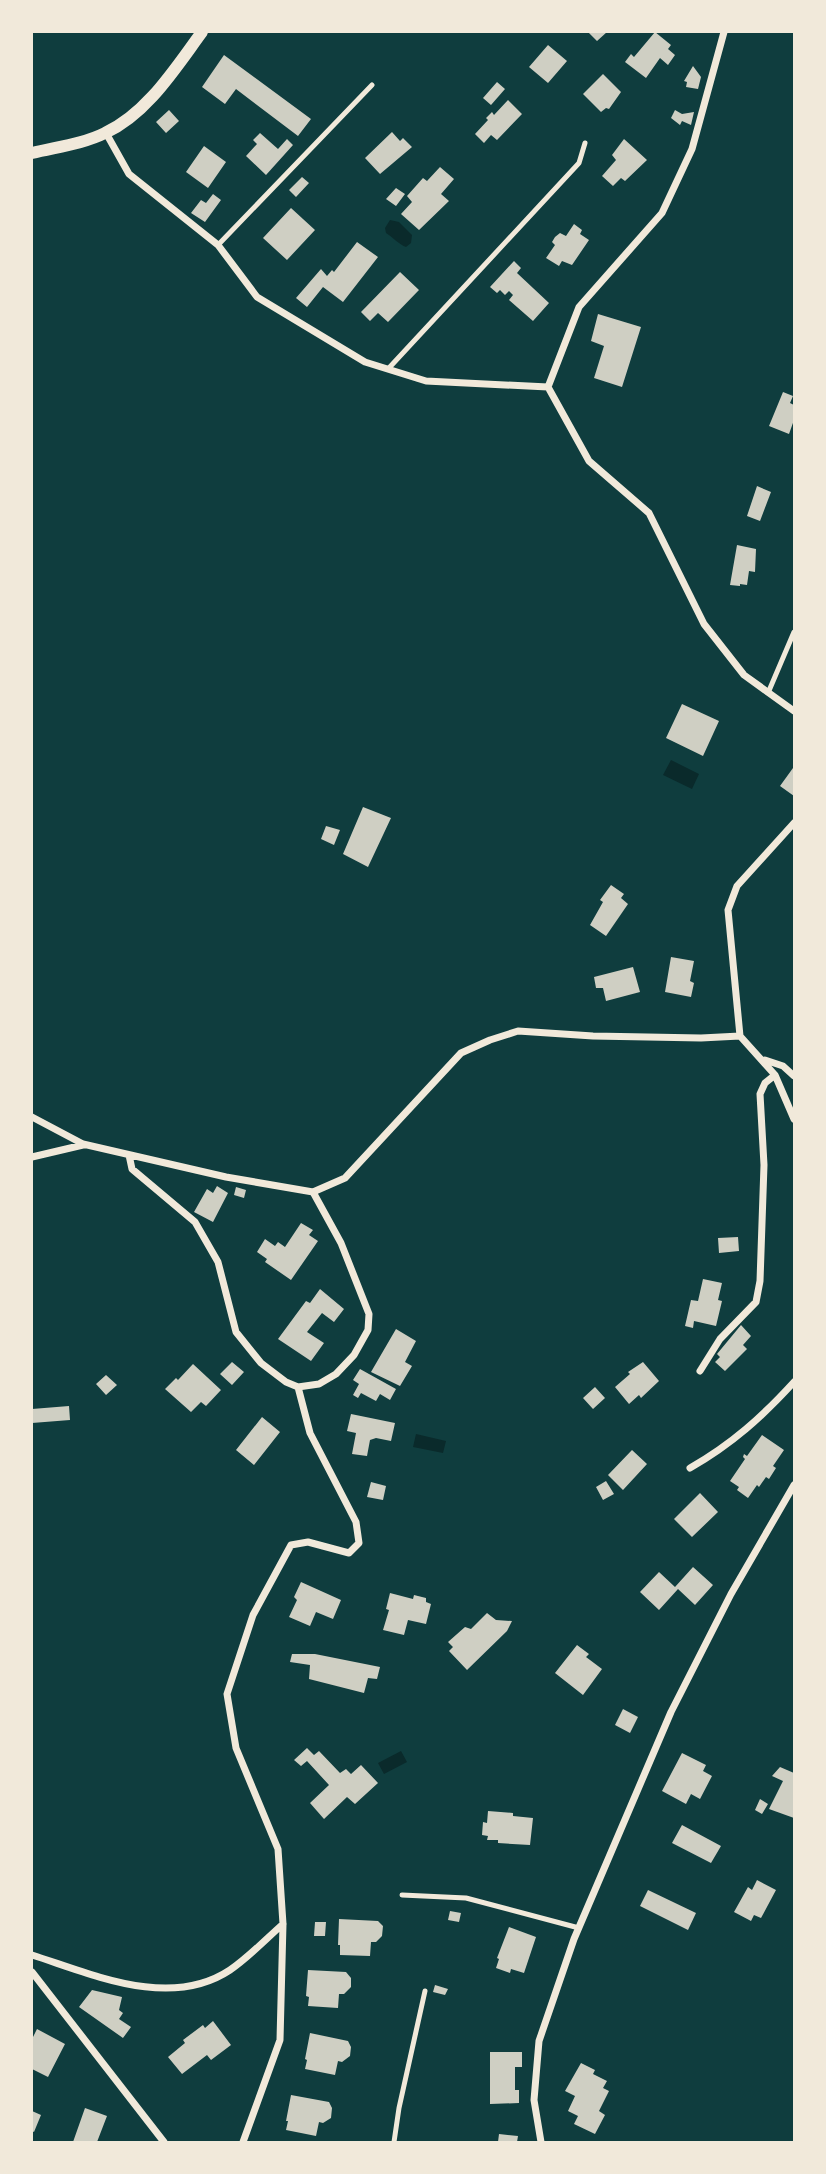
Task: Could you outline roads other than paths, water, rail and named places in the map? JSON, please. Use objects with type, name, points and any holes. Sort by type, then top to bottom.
[{"type":"street","points":[[32,153],[106,133],[132,116],[166,80],[202,32]]},
{"type":"street","points":[[548,387],[579,307],[662,212],[692,149],[724,32]]},
{"type":"street","points":[[106,133],[129,174],[218,245],[257,297],[365,362],[426,381],[548,387]]},
{"type":"street","points":[[548,387],[589,461],[649,513],[704,624],[744,675],[794,711]]},
{"type":"street","points":[[794,823],[737,886],[728,910],[740,1036],[775,1075],[794,1119]]},
{"type":"street","points":[[32,1117],[83,1144],[226,1177],[313,1192],[345,1178],[461,1053],[490,1040],[518,1031],[593,1036],[740,1036]]},
{"type":"street","points":[[762,1060],[783,1066],[794,1076]]},
{"type":"street","points":[[700,1371],[720,1339],[755,1302],[760,1281],[764,1165],[761,1094],[765,1083],[775,1075]]},
{"type":"street","points":[[32,1157],[83,1144]]},
{"type":"street","points":[[129,1155],[132,1169],[195,1223],[201,1232],[218,1262],[236,1332],[261,1363],[286,1382],[298,1387],[319,1384],[336,1374],[354,1355],[368,1330],[369,1314],[341,1243],[313,1192]]},
{"type":"street","points":[[690,1468],[722,1450],[762,1416],[794,1382]]},
{"type":"street","points":[[243,2143],[280,2040],[283,1924],[278,1849],[236,1748],[226,1693],[253,1615],[291,1545],[308,1542],[349,1553],[359,1543],[356,1522],[310,1433],[298,1387]]},
{"type":"street","points":[[541,2143],[534,2100],[539,2041],[579,1928],[671,1712],[732,1594],[794,1485]]},
{"type":"street","points":[[32,1955],[133,1985],[169,1989],[205,1982],[230,1970],[283,1924]]},
{"type":"street","points":[[32,1972],[164,2143]]},
{"type":"lane","points":[[218,245],[372,85]]},
{"type":"lane","points":[[388,369],[579,163],[585,142]]},
{"type":"lane","points":[[768,693],[794,632]]},
{"type":"lane","points":[[402,1895],[466,1898],[579,1928]]},
{"type":"lane","points":[[394,2143],[425,1990]]},
{"type":"water","points":[[390,220],[399,222],[412,235],[411,243],[406,247],[386,233],[385,228]]},
{"type":"water","points":[[671,760],[699,774],[692,789],[663,775]]},
{"type":"water","points":[[416,1434],[446,1441],[443,1453],[413,1447]]},
{"type":"water","points":[[401,1751],[407,1762],[384,1774],[378,1763]]}]
